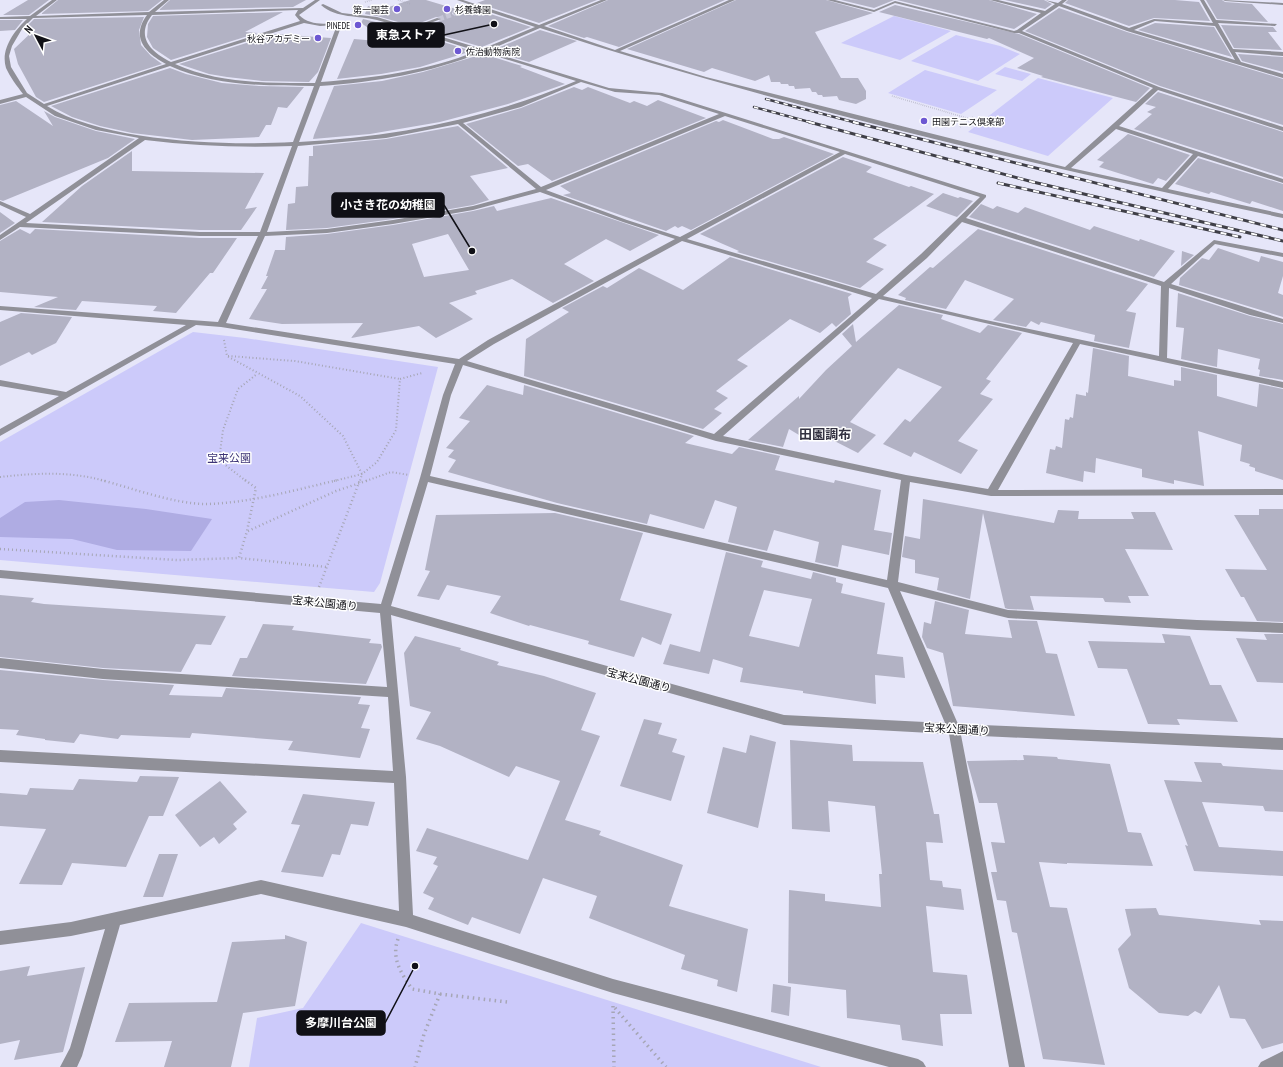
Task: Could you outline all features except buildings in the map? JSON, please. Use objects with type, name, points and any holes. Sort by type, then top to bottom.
[{"type":"street","points":[[55,0],[31,17],[22,26],[11,42],[8,49],[7,63],[13,80],[26,95],[42,106],[61,116],[112,132],[145,138],[203,144],[295,144],[362,139],[416,132],[460,123],[522,105],[582,80]]},
{"type":"street","points":[[167,0],[151,14],[144,24],[142,32],[144,41],[152,52],[171,64],[194,73],[229,80],[276,84],[318,84],[362,80],[409,73],[452,62],[605,0]]},
{"type":"street","points":[[318,0],[302,9],[297,15],[304,21],[318,24],[340,23],[362,17]]},
{"type":"street","points":[[459,0],[711,80],[1066,169],[1165,189],[1283,216]]},
{"type":"street","points":[[456,13],[478,0]]},
{"type":"street","points":[[617,51],[733,0]]},
{"type":"street","points":[[830,0],[874,11],[895,2],[1014,32],[1020,31],[1157,88],[1283,129]]},
{"type":"street","points":[[992,0],[1046,13]]},
{"type":"street","points":[[1047,0],[1129,30],[1283,76]]},
{"type":"street","points":[[1020,31],[1022,28],[1065,0]]},
{"type":"street","points":[[1202,0],[1240,64]]},
{"type":"street","points":[[1225,0],[1283,4]]},
{"type":"street","points":[[311,4],[323,5],[326,8],[349,15],[375,18],[621,91],[653,92],[984,196],[924,256],[716,438]]},
{"type":"street","points":[[0,18],[302,9]]},
{"type":"street","points":[[415,27],[439,19]]},
{"type":"street","points":[[1129,30],[1154,20],[1275,25]]},
{"type":"street","points":[[42,106],[304,21]]},
{"type":"street","points":[[221,325],[261,234],[340,23]]},
{"type":"street","points":[[1232,50],[1283,54]]},
{"type":"street","points":[[0,64],[7,63]]},
{"type":"street","points":[[1066,169],[1115,127],[1157,88]]},
{"type":"street","points":[[0,102],[26,95]]},
{"type":"street","points":[[20,225],[200,234],[261,234],[327,231],[414,219],[500,202],[541,190],[725,114]]},
{"type":"street","points":[[460,123],[541,190],[625,221],[681,239],[876,297],[1283,384]]},
{"type":"street","points":[[1115,127],[1283,181]]},
{"type":"street","points":[[0,238],[145,138]]},
{"type":"street","points":[[406,920],[400,777],[385,609],[425,478],[447,395],[460,362],[491,342],[845,152]]},
{"type":"street","points":[[1165,189],[1197,153]]},
{"type":"street","points":[[0,203],[31,217]]},
{"type":"street","points":[[961,219],[1253,313],[1283,321]]},
{"type":"street","points":[[1163,358],[1165,285],[1214,242],[1283,255]]},
{"type":"street","points":[[0,308],[221,325],[460,362],[716,438],[906,478],[991,493],[1283,492]]},
{"type":"street","points":[[0,433],[195,323]]},
{"type":"street","points":[[991,493],[1078,340]]},
{"type":"street","points":[[0,383],[68,395]]},
{"type":"street","points":[[425,478],[892,585],[1008,614],[1197,625],[1283,628]]},
{"type":"street","points":[[906,478],[892,585],[954,729],[1017,1067]]},
{"type":"street","name":"宝来公園通り","points":[[0,574],[385,609],[784,720],[1151,739],[1283,744]]},
{"type":"street","points":[[0,664],[103,674],[393,692]]},
{"type":"street","points":[[0,756],[400,777]]},
{"type":"street","points":[[0,938],[71,929],[260,887],[406,920],[613,986],[918,1067]]},
{"type":"street","points":[[68,1067],[77,1051],[114,920]]},
{"type":"street","points":[[1266,1067],[1283,1059]]},
{"type":"path","points":[[398,0],[411,4]]},
{"type":"path","points":[[892,96],[970,119]]},
{"type":"path","points":[[221,325],[227,356],[257,374],[300,396],[343,436],[362,474],[313,602]]},
{"type":"path","points":[[227,356],[295,361],[400,379],[422,373]]},
{"type":"path","points":[[239,558],[247,531],[256,488],[219,460],[223,430],[238,389],[257,374]]},
{"type":"path","points":[[0,477],[27,474],[85,475],[176,500],[205,504],[254,499],[362,474],[376,462],[396,430],[400,379]]},
{"type":"path","points":[[247,531],[336,491],[391,472],[425,478]]},
{"type":"path","points":[[0,549],[177,560],[239,558],[327,567]]},
{"type":"path","points":[[406,920],[395,944],[396,965],[412,989],[507,1002]]},
{"type":"path","points":[[613,986],[614,1067]]},
{"type":"path","points":[[416,1067],[424,1034],[440,994]]},
{"type":"path","points":[[613,1006],[666,1067]]},
{"type":"green space","points":[[894,16],[951,31],[900,60],[841,43]]},
{"type":"green space","points":[[956,35],[1000,46],[1020,54],[978,81],[911,61]]},
{"type":"green space","points":[[1005,67],[1031,74],[1022,81],[995,74]]},
{"type":"green space","points":[[925,70],[997,90],[961,114],[888,93]]},
{"type":"green space","points":[[1038,78],[1113,98],[1048,156],[968,132]]},
{"type":"green space","name":"宝来公園","points":[[193,332],[245,338],[438,367],[380,583],[374,592],[0,560],[0,442]]},
{"type":"green space","points":[[361,923],[821,1067],[249,1067],[257,1018],[303,1008]]},
{"type":"shaded area","points":[[59,500],[146,509],[212,519],[191,551],[117,550],[72,539],[0,537],[0,518],[25,502]]},
{"type":"tunnel","points":[[439,19],[456,13]]},
{"type":"railway","points":[[766,99],[857,123]]},
{"type":"railway","points":[[754,107],[813,123]]},
{"type":"railway","points":[[809,122],[1033,182],[1283,241]]},
{"type":"railway","points":[[853,122],[1283,230]]},
{"type":"railway","points":[[998,183],[1240,237]]},
{"type":"place","name":"第一園芸","points":[[397,9]]},
{"type":"place","name":"杉養蜂園","points":[[447,9]]},
{"type":"place","name":"東急ストア","points":[[494,24]]},
{"type":"place","name":"PINEDE","points":[[358,25]]},
{"type":"place","name":"秋谷アカデミー","points":[[318,38]]},
{"type":"place","name":"佐治動物病院","points":[[458,51]]},
{"type":"place","name":"田園テニス倶楽部","points":[[924,121]]},
{"type":"place","name":"小さき花の幼稚園","points":[[472,251]]},
{"type":"place","name":"多摩川台公園","points":[[415,966]]},
{"type":"district","name":"田園調布","points":[[825,434]]}]
